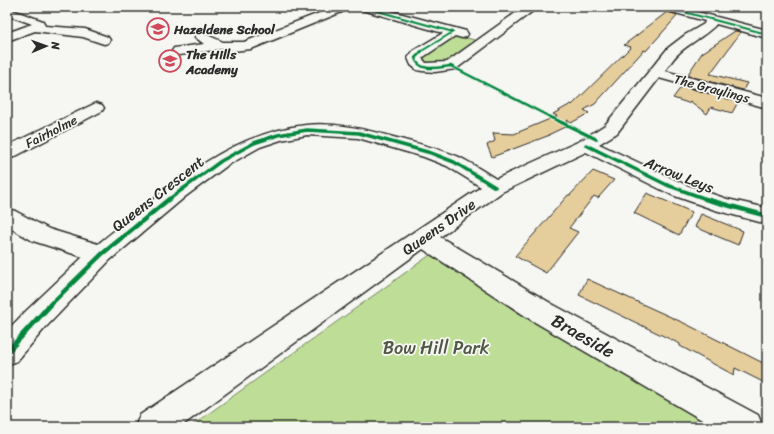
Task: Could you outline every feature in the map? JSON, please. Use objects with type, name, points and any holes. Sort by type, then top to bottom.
[{"type":"street","points":[[7,10],[16,7]]},
{"type":"street","points":[[179,52],[219,46],[246,46],[306,21],[345,7]]},
{"type":"street","points":[[363,7],[486,40]]},
{"type":"street","points":[[453,32],[418,54],[415,58],[416,62],[422,67],[435,68],[450,66],[525,11],[533,7]]},
{"type":"street","points":[[665,7],[767,34]]},
{"type":"street","points":[[7,10],[39,23]]},
{"type":"street","name":"Queens Drive","points":[[152,427],[495,188],[586,145],[611,128],[657,73],[673,51],[689,38],[709,26],[712,19]]},
{"type":"street","points":[[7,37],[32,29],[38,26],[39,23]]},
{"type":"street","points":[[39,23],[40,29],[85,33],[104,40]]},
{"type":"street","points":[[201,37],[219,46]]},
{"type":"street","name":"The Graylings","points":[[657,73],[767,103]]},
{"type":"street","name":"Fairholme","points":[[7,153],[96,108]]},
{"type":"street","name":"Queens Crescent","points":[[7,352],[35,320],[102,254],[179,191],[221,161],[254,143],[278,135],[307,130],[333,130],[359,134],[454,162],[495,188]]},
{"type":"street","name":"Arrow Leys","points":[[586,145],[648,177],[680,190],[725,206],[767,216]]},
{"type":"street","points":[[7,216],[41,234],[102,254]]},
{"type":"street","name":"Braeside","points":[[424,238],[470,269],[561,324],[746,427]]},
{"type":"green space","points":[[456,35],[478,41],[448,64],[424,64],[421,57]]},
{"type":"green space","name":"Bow Hill Park","points":[[430,255],[488,286],[725,427],[190,427]]},
{"type":"building","points":[[667,12],[678,15],[595,104],[584,110],[589,113],[571,123],[567,120],[569,125],[548,135],[550,135],[492,157],[487,145],[495,141],[493,133],[514,134],[557,116],[553,114],[571,104],[572,105],[631,47],[624,45]]},
{"type":"building","points":[[735,31],[741,32],[710,74],[747,83],[743,90],[689,76],[690,74],[688,74],[702,53]]},
{"type":"building","points":[[682,86],[738,102],[732,113],[711,107],[707,114],[690,101],[688,103],[673,98]]},
{"type":"building","points":[[593,171],[614,180],[598,198],[594,196],[569,228],[578,232],[546,273],[515,256],[568,195],[570,195]]},
{"type":"building","points":[[647,193],[692,212],[679,235],[634,213]]},
{"type":"building","points":[[701,214],[743,231],[738,245],[695,227]]},
{"type":"building","points":[[587,279],[686,324],[767,365],[767,384],[735,368],[734,375],[680,346],[680,344],[579,295]]},
{"type":"cycle path","points":[[363,7],[453,32]]},
{"type":"cycle path","points":[[665,7],[767,34]]},
{"type":"cycle path","points":[[453,32],[418,54],[415,58],[416,62],[422,67],[435,68],[451,66],[511,98],[596,139]]},
{"type":"cycle path","points":[[7,352],[35,320],[102,254],[179,191],[221,161],[254,143],[278,135],[307,130],[359,133],[431,153],[454,162],[495,187]]},
{"type":"cycle path","points":[[586,145],[679,190],[701,198],[767,216]]},
{"type":"place","name":"Hazeldene School","points":[[158,29]]},
{"type":"place","name":"The Hills Academy","points":[[170,61]]}]
